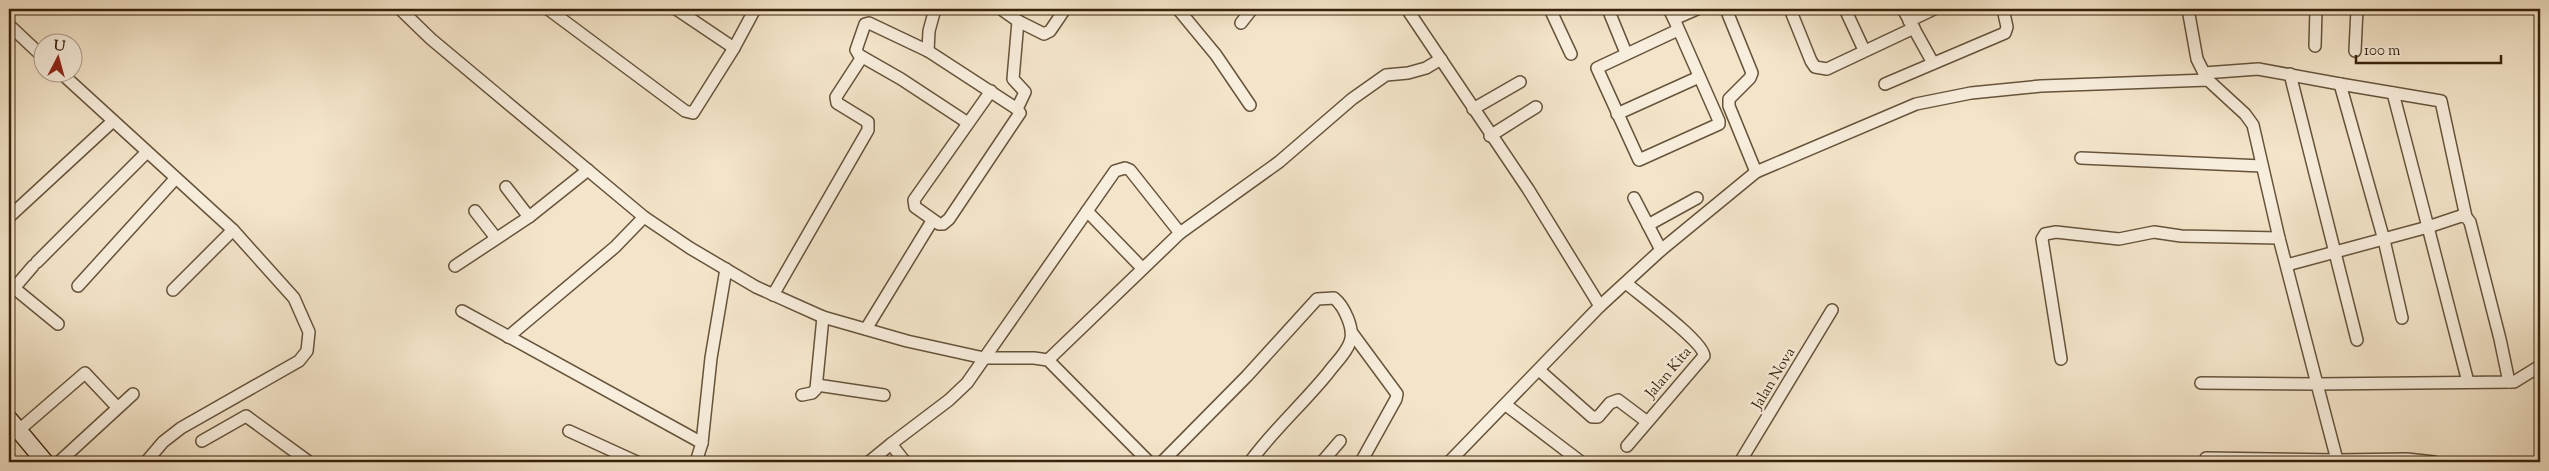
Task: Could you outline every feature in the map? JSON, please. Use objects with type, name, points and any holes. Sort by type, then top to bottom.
[{"type":"street","points":[[400,9],[431,39],[644,217],[726,270],[773,295],[823,317],[984,358],[1034,358],[1048,360],[1149,462]]},
{"type":"street","points":[[548,9],[690,113],[695,112],[755,9]]},
{"type":"street","points":[[676,9],[734,48]]},
{"type":"street","points":[[928,51],[929,32],[935,9]]},
{"type":"street","points":[[1000,9],[1018,21],[1044,34],[1050,31],[1065,9]]},
{"type":"street","points":[[1178,9],[1216,55],[1250,105]]},
{"type":"street","points":[[1241,23],[1252,9]]},
{"type":"street","points":[[1407,9],[1490,136],[1528,189],[1600,306]]},
{"type":"street","points":[[1550,9],[1571,54]]},
{"type":"street","points":[[1608,9],[1626,53]]},
{"type":"street","points":[[1674,19],[1719,121],[1718,127],[1639,160],[1597,68],[1626,53],[1674,19],[1697,9]]},
{"type":"street","points":[[1726,9],[1752,73],[1750,78],[1729,99],[1728,106],[1756,172]]},
{"type":"street","points":[[1790,9],[1814,68],[1827,69],[1911,24],[1934,9]]},
{"type":"street","points":[[1845,9],[1864,50]]},
{"type":"street","points":[[1903,9],[1933,64]]},
{"type":"street","points":[[1884,84],[2005,32],[2007,27],[2003,9]]},
{"type":"street","points":[[2188,9],[2197,59],[2206,77],[2245,114],[2253,125],[2279,238],[2337,460]]},
{"type":"street","points":[[2315,46],[2316,9]]},
{"type":"street","points":[[2355,51],[2357,9]]},
{"type":"street","points":[[1017,109],[1025,92],[1013,79],[1018,21]]},
{"type":"street","points":[[968,123],[901,79],[862,57],[856,50],[865,24],[869,23],[928,51],[990,91],[1017,109],[1019,114],[949,219],[943,224],[932,221],[915,207],[914,200],[968,123],[990,91]]},
{"type":"street","points":[[9,25],[32,47]]},
{"type":"street","points":[[773,295],[868,130],[868,122],[837,103],[836,96],[862,57]]},
{"type":"street","points":[[1048,360],[1180,233],[1279,162],[1352,99],[1386,75],[1408,73],[1426,68],[1441,59]]},
{"type":"street","points":[[1449,462],[1600,306],[1661,250],[1756,172],[1838,135],[1916,104],[1944,98],[1970,93],[2041,86],[2206,77],[2258,69],[2441,101],[2466,217],[2470,222],[2498,330],[2509,382]]},
{"type":"street","points":[[2290,74],[2357,340]]},
{"type":"street","points":[[1617,114],[1699,77]]},
{"type":"street","points":[[71,82],[233,230],[294,298],[309,332],[307,351],[299,361],[181,428],[163,442],[146,462]]},
{"type":"street","points":[[1473,109],[1520,82]]},
{"type":"street","points":[[2340,84],[2384,240],[2402,318]]},
{"type":"street","points":[[2393,93],[2468,382]]},
{"type":"street","points":[[1490,136],[1536,107]]},
{"type":"street","points":[[9,217],[113,121]]},
{"type":"street","points":[[58,324],[12,291],[146,152]]},
{"type":"street","points":[[2081,158],[2262,166]]},
{"type":"street","points":[[870,462],[967,383],[1115,171],[1125,168],[1151,194],[1180,233]]},
{"type":"street","points":[[455,266],[529,217],[588,170]]},
{"type":"street","points":[[78,286],[175,179]]},
{"type":"street","points":[[506,187],[529,217]]},
{"type":"street","points":[[1634,198],[1661,250]]},
{"type":"street","points":[[1648,225],[1697,198]]},
{"type":"street","points":[[475,211],[496,238]]},
{"type":"street","points":[[1087,211],[1142,268]]},
{"type":"street","points":[[2287,265],[2384,240],[2461,216],[2466,217]]},
{"type":"street","points":[[508,337],[615,247],[644,217]]},
{"type":"street","points":[[866,329],[932,221]]},
{"type":"street","points":[[173,290],[233,230]]},
{"type":"street","points":[[2061,359],[2042,239],[2045,234],[2056,232],[2118,239],[2154,232],[2181,236],[2279,238]]},
{"type":"street","points":[[700,460],[712,358],[726,270]]},
{"type":"street","name":"Jalan Kita","points":[[1626,283],[1695,340],[1704,353],[1704,356],[1646,421],[1627,446]]},
{"type":"street","points":[[1162,462],[1247,376],[1317,299],[1334,298],[1341,304],[1352,333],[1397,394],[1396,400],[1361,462]]},
{"type":"street","name":"Jalan Nova","points":[[1740,462],[1832,310]]},
{"type":"street","points":[[462,311],[702,443]]},
{"type":"street","points":[[802,395],[812,393],[817,385],[823,317]]},
{"type":"street","points":[[1250,462],[1264,443],[1314,390],[1346,350],[1352,333]]},
{"type":"street","points":[[2201,383],[2509,382],[2520,379],[2540,366]]},
{"type":"street","points":[[1539,370],[1592,417],[1598,417],[1610,403],[1618,400],[1646,421]]},
{"type":"street","points":[[45,462],[13,427],[85,373],[117,407]]},
{"type":"street","points":[[817,385],[884,395]]},
{"type":"street","points":[[59,462],[132,394]]},
{"type":"street","points":[[1506,405],[1581,462]]},
{"type":"street","points":[[202,442],[246,416],[309,462]]},
{"type":"street","points":[[569,431],[637,462]]},
{"type":"street","points":[[1322,462],[1340,441]]},
{"type":"street","points":[[891,444],[905,462]]},
{"type":"street","points":[[2206,458],[2226,460],[2434,462]]}]
